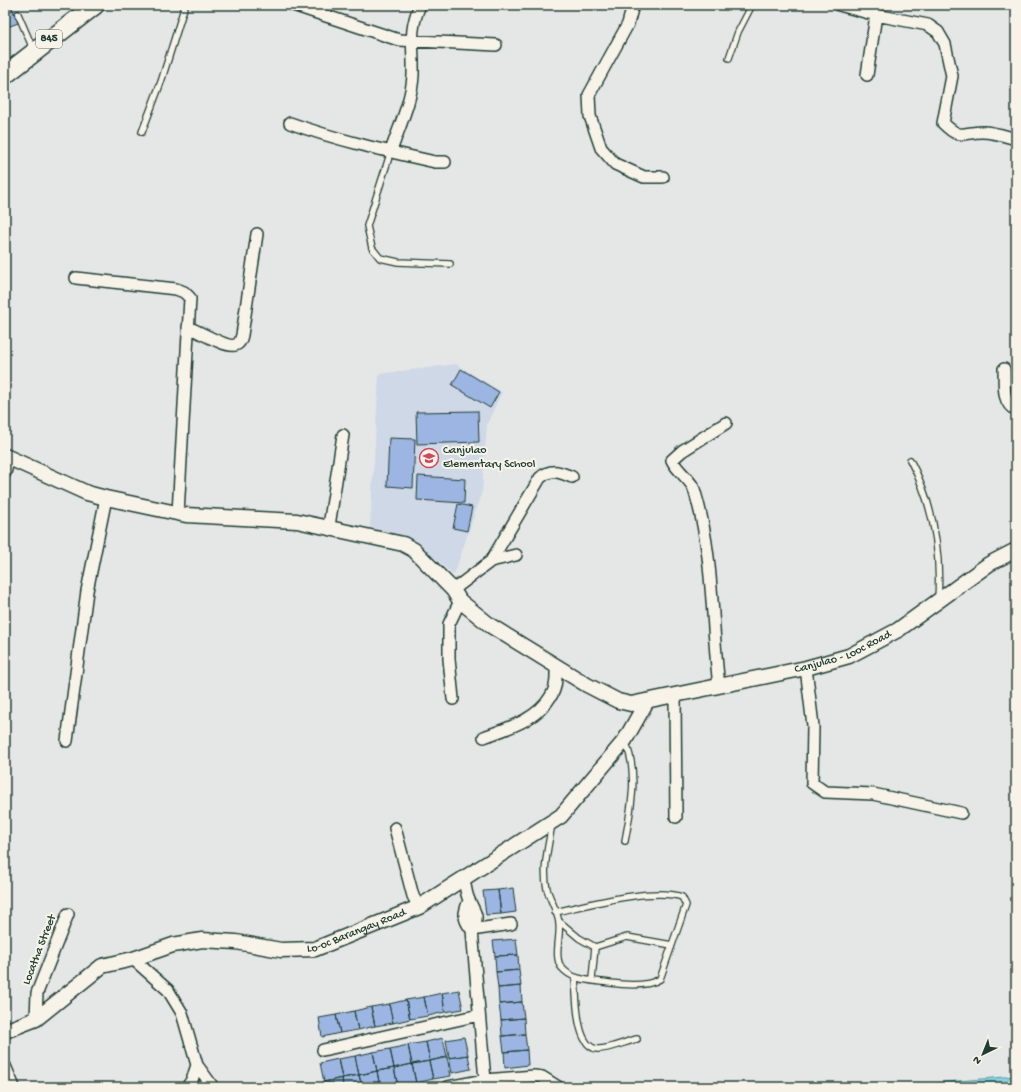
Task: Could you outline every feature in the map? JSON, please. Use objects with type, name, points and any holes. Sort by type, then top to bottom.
[{"type":"main road","name":"845","points":[[5,75],[95,5]]},
{"type":"street","points":[[294,5],[399,40],[411,42],[496,45]]},
{"type":"street","points":[[391,152],[411,87],[413,75],[411,42],[413,24],[420,5]]},
{"type":"street","points":[[633,5],[628,24],[589,95],[590,116],[602,148],[615,164],[644,177],[663,177]]},
{"type":"street","points":[[839,5],[876,15],[928,25],[938,32],[945,44],[952,76],[943,123],[952,132],[963,136],[982,132],[1016,139]]},
{"type":"street","points":[[867,75],[876,15]]},
{"type":"street","points":[[290,123],[322,135],[435,162],[445,162]]},
{"type":"street","points":[[188,327],[227,345],[235,346],[239,343],[242,335],[258,234]]},
{"type":"street","points":[[76,278],[180,290],[190,298],[178,513]]},
{"type":"street","points":[[1004,369],[1005,399],[1010,408],[1016,410]]},
{"type":"street","points":[[719,686],[715,653],[713,594],[704,531],[693,487],[676,469],[672,460],[682,451],[726,423]]},
{"type":"street","points":[[329,526],[343,435]]},
{"type":"street","points":[[5,473],[7,457]]},
{"type":"street","name":"Canjulao - Looc Road","points":[[7,457],[87,493],[106,498],[186,515],[297,521],[329,526],[403,544],[414,550],[456,596],[491,626],[587,685],[618,701],[631,704],[806,668],[849,656],[898,630],[988,564],[1016,550]]},
{"type":"street","points":[[453,699],[449,659],[449,624],[456,596],[491,561],[540,478],[545,473],[551,471],[556,471],[572,477]]},
{"type":"street","points":[[67,741],[87,591],[106,498]]},
{"type":"street","points":[[491,561],[516,555]]},
{"type":"street","points":[[484,737],[514,726],[537,713],[552,696],[556,683],[556,666]]},
{"type":"street","points":[[806,668],[813,726],[810,780],[815,786],[825,792],[874,794],[961,812]]},
{"type":"street","points":[[674,696],[676,817]]},
{"type":"street","name":"Lo-oc Barangay Road","points":[[5,1031],[36,1019],[102,966],[132,959],[173,944],[202,940],[236,942],[281,950],[315,949],[419,907],[560,816],[625,740],[647,701]]},
{"type":"street","points":[[395,828],[413,896],[419,907]]},
{"type":"street","points":[[464,878],[469,900],[465,911],[465,922],[472,930],[484,1080]]},
{"type":"street","name":"Locatha Street","points":[[36,1019],[37,993],[68,914]]},
{"type":"street","points":[[472,930],[511,924]]},
{"type":"street","points":[[132,959],[159,981],[175,1000],[182,1013],[197,1065],[213,1087]]},
{"type":"street","points":[[323,1050],[479,1014]]},
{"type":"street","points":[[187,1087],[192,1080],[197,1065]]},
{"type":"street","points":[[5,1066],[14,1087]]},
{"type":"street","points":[[448,1087],[484,1080],[534,1076],[542,1077],[558,1087]]},
{"type":"lane","points":[[142,132],[161,82],[185,5]]},
{"type":"lane","points":[[729,58],[738,32],[752,5]]},
{"type":"lane","points":[[18,14],[34,51]]},
{"type":"lane","points":[[391,152],[367,226],[372,248],[380,258],[398,262],[450,264]]},
{"type":"lane","points":[[910,460],[922,482],[936,540],[939,561],[938,600]]},
{"type":"lane","points":[[624,841],[631,807],[633,783],[629,750],[625,740]]},
{"type":"lane","points":[[553,821],[545,878],[555,912],[560,922],[579,938],[595,948]]},
{"type":"lane","points":[[555,912],[622,898],[671,894],[682,897],[686,906],[664,971],[660,980],[654,983],[621,985],[592,980],[575,979],[561,968],[558,960],[560,922]]},
{"type":"lane","points":[[595,948],[627,937],[672,945]]},
{"type":"lane","points":[[592,980],[595,948]]},
{"type":"lane","points":[[575,979],[580,1028],[586,1042],[596,1049],[604,1049],[637,1039]]},
{"type":"shaded area","name":"Canjulao Elementary School","points":[[456,364],[502,392],[487,424],[482,492],[454,575],[414,541],[370,527],[379,374]]},
{"type":"water","points":[[1016,1076],[1016,1087],[905,1087],[935,1083]]},
{"type":"building","points":[[5,5],[11,5],[18,23],[5,28]]},
{"type":"building","points":[[461,369],[499,392],[490,408],[452,385]]},
{"type":"building","points":[[478,411],[479,442],[417,444],[416,412]]},
{"type":"building","points":[[389,438],[415,439],[413,488],[387,486]]},
{"type":"building","points":[[418,476],[465,479],[464,503],[417,500]]},
{"type":"building","points":[[458,504],[472,507],[467,531],[453,528]]},
{"type":"building","points":[[513,888],[516,912],[501,914],[498,890]]},
{"type":"building","points":[[498,890],[501,914],[486,915],[483,891]]},
{"type":"building","points":[[516,939],[518,955],[495,956],[493,941]]},
{"type":"building","points":[[518,955],[519,970],[496,972],[495,956]]},
{"type":"building","points":[[519,970],[521,986],[498,988],[496,972]]},
{"type":"building","points":[[521,986],[522,1002],[499,1004],[498,988]]},
{"type":"building","points":[[459,990],[463,1009],[445,1012],[442,993]]},
{"type":"building","points":[[442,993],[445,1012],[428,1016],[424,997]]},
{"type":"building","points":[[424,997],[428,1016],[410,1019],[406,1000]]},
{"type":"building","points":[[406,1000],[410,1019],[393,1023],[389,1004]]},
{"type":"building","points":[[522,1002],[524,1018],[501,1020],[499,1004]]},
{"type":"building","points":[[389,1004],[393,1023],[375,1026],[371,1007]]},
{"type":"building","points":[[371,1007],[375,1026],[358,1030],[354,1011]]},
{"type":"building","points":[[354,1011],[358,1030],[340,1033],[336,1015]]},
{"type":"building","points":[[336,1015],[340,1033],[322,1037],[319,1018]]},
{"type":"building","points":[[524,1018],[525,1034],[502,1036],[501,1020]]},
{"type":"building","points":[[525,1034],[527,1050],[504,1052],[502,1036]]},
{"type":"building","points":[[464,1037],[468,1055],[449,1058],[446,1040]]},
{"type":"building","points":[[443,1038],[447,1057],[430,1061],[426,1042]]},
{"type":"building","points":[[426,1042],[430,1061],[412,1064],[408,1045]]},
{"type":"building","points":[[408,1045],[412,1064],[394,1068],[390,1049]]},
{"type":"building","points":[[390,1049],[394,1068],[377,1071],[373,1052]]},
{"type":"building","points":[[527,1050],[528,1065],[505,1068],[504,1052]]},
{"type":"building","points":[[373,1052],[377,1071],[359,1075],[355,1056]]},
{"type":"building","points":[[468,1055],[471,1069],[452,1073],[449,1058]]},
{"type":"building","points":[[355,1056],[359,1075],[342,1078],[338,1059]]},
{"type":"building","points":[[447,1057],[451,1076],[433,1079],[429,1061]]},
{"type":"building","points":[[338,1059],[342,1078],[324,1082],[320,1063]]},
{"type":"building","points":[[429,1061],[433,1079],[416,1083],[412,1064]]},
{"type":"building","points":[[412,1064],[416,1083],[398,1086],[394,1068]]},
{"type":"building","points":[[394,1068],[398,1086],[380,1087],[377,1071]]},
{"type":"building","points":[[377,1071],[380,1087],[362,1087],[359,1075]]},
{"type":"building","points":[[359,1075],[362,1087],[343,1087],[342,1078]]},
{"type":"building","points":[[342,1078],[343,1087],[325,1087],[324,1082]]},
{"type":"place","name":"Canjulao Elementary School","points":[[429,458]]}]
